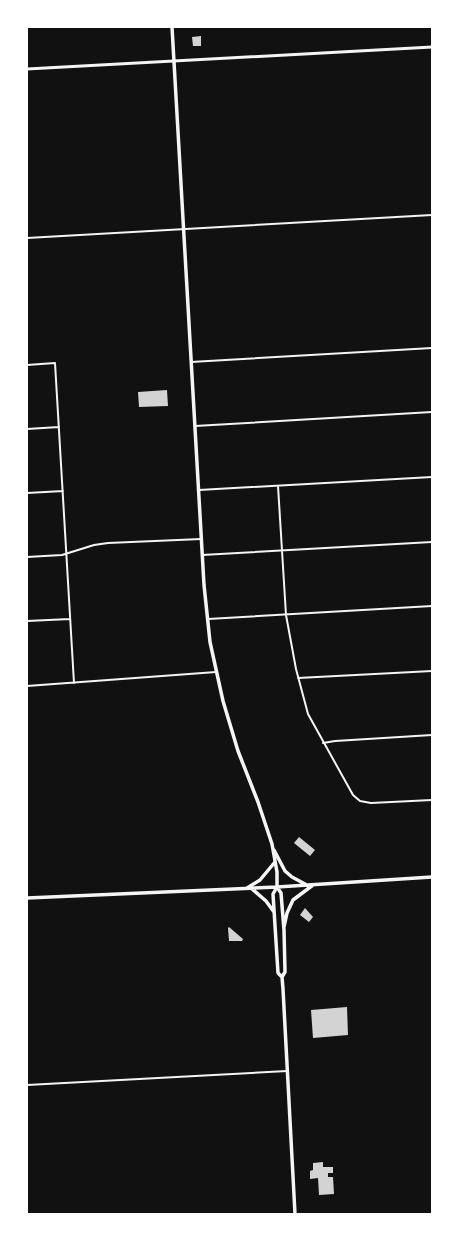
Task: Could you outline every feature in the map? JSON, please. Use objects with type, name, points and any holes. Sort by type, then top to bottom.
[{"type":"main road","points":[[172,27],[198,490],[208,619],[216,672],[223,701],[238,751],[258,802],[273,848],[277,887],[281,894],[285,972],[282,978],[295,1214]]},
{"type":"main road","points":[[273,848],[286,871],[292,877],[306,885]]},
{"type":"main road","points":[[245,888],[260,880],[275,862]]},
{"type":"main road","points":[[27,898],[277,887],[432,877]]},
{"type":"main road","points":[[284,930],[287,913],[293,900],[314,884]]},
{"type":"main road","points":[[277,887],[273,894],[274,922],[278,973],[282,978]]},
{"type":"main road","points":[[251,888],[266,900],[274,912]]},
{"type":"main road","points":[[274,922],[283,922]]},
{"type":"street","points":[[27,69],[432,47]]},
{"type":"street","points":[[27,238],[432,215]]},
{"type":"street","points":[[191,362],[432,348]]},
{"type":"street","points":[[27,365],[55,363],[74,683]]},
{"type":"street","points":[[195,426],[432,412]]},
{"type":"street","points":[[27,429],[59,427]]},
{"type":"street","points":[[198,490],[432,477]]},
{"type":"street","points":[[278,486],[286,615],[298,678],[306,708],[323,743],[353,795],[360,801],[371,803],[432,800]]},
{"type":"street","points":[[27,493],[62,492]]},
{"type":"street","points":[[27,557],[66,554],[94,545],[108,543],[201,539]]},
{"type":"street","points":[[202,555],[432,542]]},
{"type":"street","points":[[208,619],[432,606]]},
{"type":"street","points":[[27,621],[70,619]]},
{"type":"street","points":[[298,678],[432,671]]},
{"type":"street","points":[[27,686],[216,672]]},
{"type":"street","points":[[323,743],[432,735]]},
{"type":"street","points":[[27,1085],[288,1071]]},
{"type":"building","points":[[201,36],[201,46],[193,46],[192,37]]},
{"type":"building","points":[[167,390],[168,406],[139,407],[138,392]]},
{"type":"building","points":[[299,837],[315,850],[310,856],[294,843]]},
{"type":"building","points":[[305,908],[313,917],[309,922],[300,915]]},
{"type":"building","points":[[229,927],[243,939],[242,941],[229,941]]},
{"type":"building","points":[[347,1007],[348,1035],[313,1038],[311,1010]]},
{"type":"building","points":[[323,1162],[323,1167],[333,1167],[333,1173],[328,1173],[328,1177],[333,1177],[334,1194],[319,1195],[318,1178],[310,1179],[310,1171],[313,1170],[313,1163]]}]
